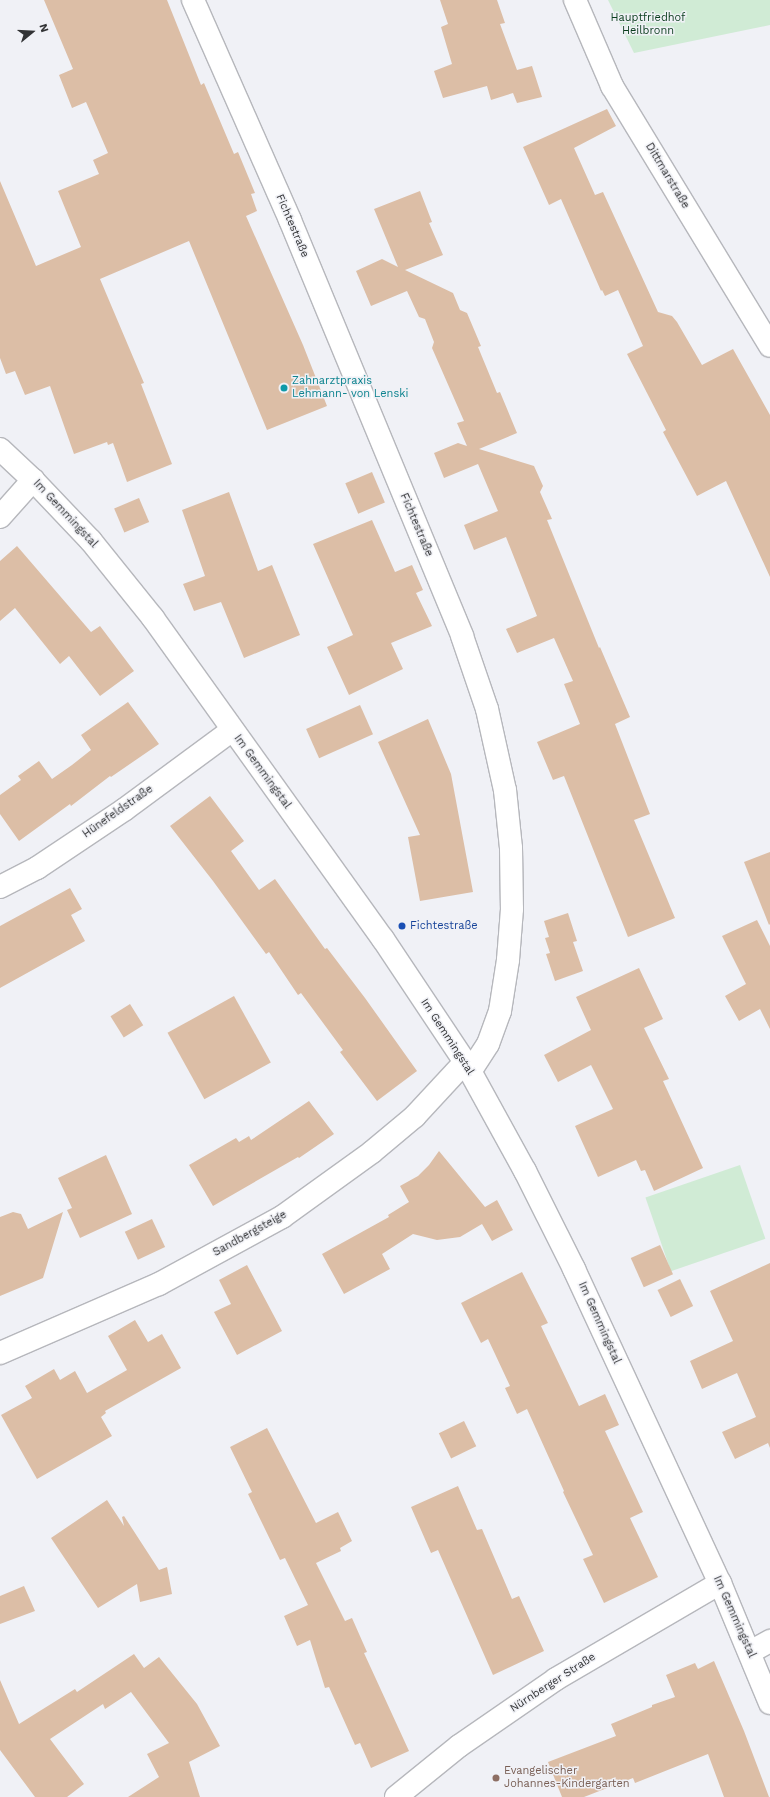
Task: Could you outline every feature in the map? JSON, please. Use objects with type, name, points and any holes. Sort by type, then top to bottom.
[{"type":"street","name":"Fichtestraße","points":[[193,0],[290,220],[414,519],[462,636],[487,709],[505,790],[511,848],[512,908],[508,960],[500,1011],[488,1044],[468,1067]]},
{"type":"street","name":"Dittmarstraße","points":[[575,0],[612,86],[770,346]]},
{"type":"street","name":"Im Gemmingstal","points":[[0,449],[33,480],[91,541],[153,618],[383,939],[468,1067],[525,1171],[574,1269],[720,1583],[770,1703]]},
{"type":"street","points":[[0,517],[33,480]]},
{"type":"street","name":"Hünefeldstraße","points":[[0,887],[37,868],[125,809],[232,730]]},
{"type":"street","name":"Sandbergsteige","points":[[0,1353],[159,1284],[282,1217],[372,1152],[415,1116],[468,1067]]},
{"type":"street","name":"Nürnberger Straße","points":[[396,1797],[459,1746],[556,1678],[720,1583]]},
{"type":"street","points":[[750,1652],[770,1641]]},
{"type":"green space","name":"Hauptfriedhof Heilbronn","points":[[608,0],[770,0],[770,25],[634,53]]},
{"type":"green space","points":[[740,1165],[765,1239],[671,1271],[645,1198]]},
{"type":"building","points":[[44,0],[167,0],[201,85],[204,83],[234,154],[238,152],[255,193],[251,194],[257,211],[246,216],[303,345],[327,406],[267,430],[189,241],[100,279],[144,383],[141,384],[172,464],[127,482],[113,443],[108,445],[107,442],[74,454],[50,386],[25,395],[15,371],[6,374],[0,358],[0,181],[36,266],[81,247],[58,191],[99,174],[93,160],[108,153],[86,102],[72,108],[59,75],[73,69]]},
{"type":"building","points":[[440,0],[497,0],[505,23],[500,24],[517,70],[532,66],[542,97],[517,103],[513,93],[491,100],[487,86],[443,98],[434,71],[452,64],[441,27],[448,24]]},
{"type":"building","points":[[607,109],[616,126],[574,148],[595,195],[603,192],[658,312],[672,316],[677,322],[702,365],[733,349],[770,415],[770,577],[726,481],[697,496],[663,432],[666,430],[627,354],[643,346],[618,290],[605,296],[602,290],[601,291],[561,199],[549,205],[523,147]]},
{"type":"building","points":[[420,191],[432,222],[429,223],[443,255],[405,270],[453,293],[460,310],[467,313],[481,346],[478,347],[497,393],[500,392],[517,433],[479,449],[534,466],[543,486],[540,492],[552,519],[547,520],[599,648],[600,647],[630,717],[615,724],[650,814],[634,820],[675,918],[628,937],[564,776],[553,780],[537,742],[580,724],[564,684],[573,681],[554,638],[517,653],[506,629],[537,616],[506,537],[474,550],[464,525],[498,511],[478,464],[444,478],[434,453],[458,443],[467,446],[457,423],[464,421],[432,348],[434,342],[425,319],[419,317],[407,291],[371,306],[356,271],[382,259],[398,267],[374,209]]},
{"type":"building","points":[[372,472],[385,502],[358,514],[345,483]]},
{"type":"building","points":[[229,492],[258,571],[272,565],[300,635],[244,658],[221,602],[194,611],[183,584],[205,576],[182,510]]},
{"type":"building","points":[[139,498],[149,522],[124,532],[114,509]]},
{"type":"building","points":[[372,520],[395,572],[412,565],[423,590],[416,593],[432,626],[391,643],[403,669],[349,695],[327,647],[353,635],[313,544]]},
{"type":"building","points":[[17,546],[91,632],[100,626],[134,671],[100,696],[69,656],[60,664],[15,608],[0,621],[0,561]]},
{"type":"building","points":[[128,702],[159,744],[111,777],[110,776],[71,806],[70,804],[19,841],[0,814],[0,795],[21,780],[18,776],[39,761],[52,779],[72,765],[91,750],[81,735]]},
{"type":"building","points":[[360,705],[373,734],[319,758],[306,729]]},
{"type":"building","points":[[428,719],[451,774],[473,892],[420,901],[408,837],[420,835],[378,742]]},
{"type":"building","points":[[210,796],[244,841],[231,851],[259,890],[275,879],[325,949],[327,948],[365,998],[417,1071],[377,1101],[340,1052],[343,1050],[301,993],[298,995],[269,952],[266,954],[213,881],[170,826]]},
{"type":"building","points":[[770,852],[770,924],[769,925],[744,862]]},
{"type":"building","points":[[70,888],[82,909],[71,915],[85,941],[0,988],[0,926]]},
{"type":"building","points":[[568,913],[577,941],[573,942],[583,971],[555,981],[546,954],[550,953],[545,938],[549,937],[544,921]]},
{"type":"building","points":[[757,920],[770,946],[770,1029],[760,1009],[739,1021],[725,996],[746,984],[722,936]]},
{"type":"building","points":[[639,968],[663,1019],[644,1028],[669,1079],[663,1081],[703,1168],[654,1191],[645,1170],[641,1171],[636,1160],[598,1177],[575,1126],[613,1109],[591,1065],[558,1082],[544,1055],[591,1030],[576,997]]},
{"type":"building","points":[[234,996],[271,1062],[204,1099],[168,1033]]},
{"type":"building","points":[[130,1004],[143,1025],[124,1037],[110,1016]]},
{"type":"building","points":[[309,1101],[334,1134],[299,1158],[298,1157],[213,1206],[189,1165],[236,1138],[239,1142],[249,1136],[251,1140]]},
{"type":"building","points":[[439,1151],[485,1207],[497,1200],[513,1230],[492,1241],[482,1224],[460,1237],[437,1240],[413,1234],[382,1254],[390,1269],[344,1294],[322,1254],[389,1217],[388,1215],[409,1202],[400,1186],[418,1176],[429,1165]]},
{"type":"building","points":[[106,1155],[132,1214],[80,1238],[67,1210],[72,1208],[58,1178]]},
{"type":"building","points":[[13,1212],[21,1214],[28,1229],[63,1212],[43,1278],[0,1296],[0,1217]]},
{"type":"building","points":[[152,1219],[165,1247],[138,1260],[125,1232]]},
{"type":"building","points":[[660,1245],[673,1274],[644,1287],[631,1258]]},
{"type":"building","points":[[770,1263],[770,1448],[768,1443],[735,1459],[722,1432],[756,1417],[737,1373],[702,1389],[690,1361],[733,1341],[710,1291]]},
{"type":"building","points":[[247,1265],[282,1331],[237,1355],[214,1312],[231,1304],[219,1280]]},
{"type":"building","points":[[522,1272],[548,1323],[541,1326],[579,1406],[605,1394],[619,1425],[605,1431],[643,1512],[630,1518],[658,1577],[604,1603],[583,1559],[593,1555],[563,1492],[564,1491],[527,1409],[517,1414],[505,1388],[510,1386],[488,1339],[481,1343],[461,1303]]},
{"type":"building","points":[[680,1279],[693,1306],[671,1317],[658,1290]]},
{"type":"building","points":[[135,1320],[148,1342],[162,1334],[181,1368],[105,1411],[106,1413],[101,1417],[112,1436],[37,1479],[1,1415],[32,1398],[25,1386],[54,1369],[60,1380],[75,1371],[87,1393],[127,1370],[108,1336]]},
{"type":"building","points":[[464,1421],[476,1446],[451,1458],[439,1433]]},
{"type":"building","points":[[267,1428],[316,1523],[338,1512],[352,1541],[340,1548],[341,1551],[316,1563],[345,1621],[352,1618],[367,1652],[364,1653],[409,1751],[371,1768],[360,1743],[355,1745],[329,1687],[325,1688],[310,1640],[297,1646],[284,1616],[308,1605],[285,1558],[280,1560],[248,1494],[252,1492],[230,1447]]},
{"type":"building","points":[[458,1486],[477,1530],[482,1529],[512,1599],[519,1596],[544,1651],[493,1675],[438,1550],[431,1553],[411,1507]]},
{"type":"building","points":[[107,1500],[124,1526],[122,1517],[124,1516],[159,1570],[167,1567],[172,1594],[140,1602],[137,1584],[98,1608],[51,1538]]},
{"type":"building","points":[[24,1586],[35,1611],[0,1624],[0,1596]]},
{"type":"building","points":[[134,1654],[144,1668],[159,1657],[197,1704],[220,1746],[189,1762],[200,1797],[128,1797],[159,1777],[147,1754],[169,1743],[131,1692],[105,1709],[103,1704],[50,1739],[84,1784],[67,1797],[35,1797],[0,1750],[0,1680],[19,1724],[75,1689],[77,1692]]},
{"type":"building","points":[[714,1661],[744,1731],[769,1797],[724,1797],[708,1754],[635,1783],[633,1778],[584,1797],[562,1797],[548,1762],[616,1736],[611,1724],[652,1707],[652,1705],[675,1697],[666,1675],[695,1663],[698,1669]]},
{"type":"place","name":"Zahnarztpraxis Lehmann- von Lenski","points":[[284,388]]},
{"type":"place","name":"Fichtestraße","points":[[402,926]]},
{"type":"place","name":"Evangelischer Johannes-Kindergarten","points":[[496,1778]]}]
